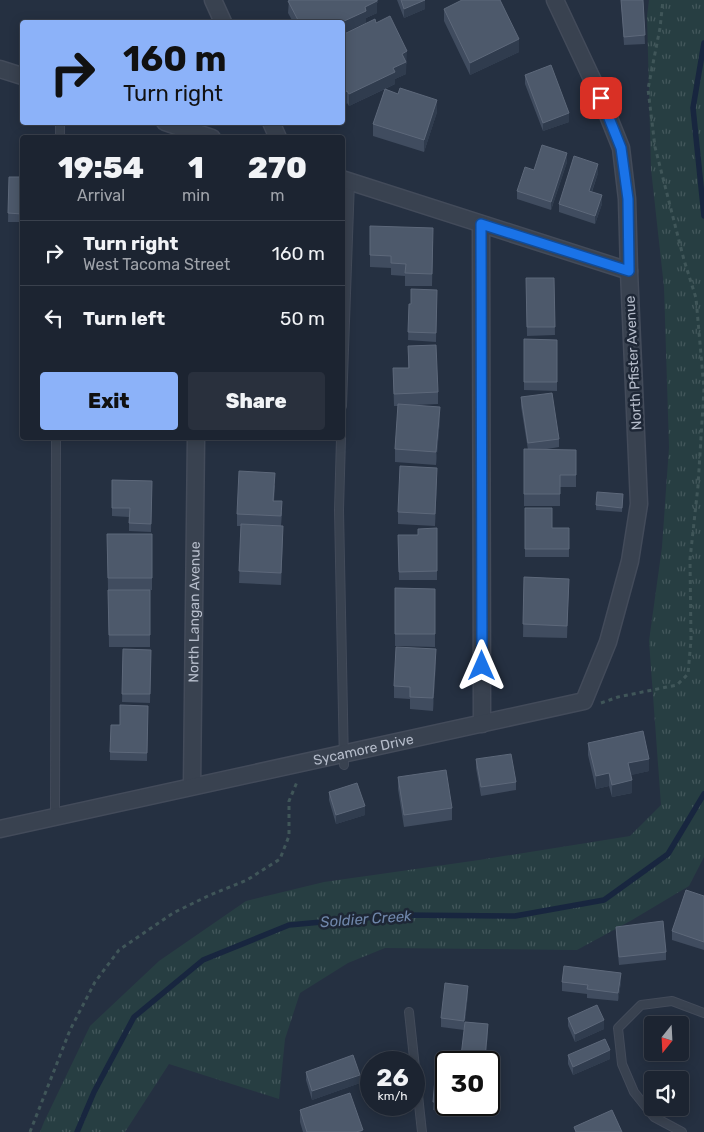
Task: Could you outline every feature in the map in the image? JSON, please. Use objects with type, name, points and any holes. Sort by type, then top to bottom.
[{"type":"street","points":[[213,0],[222,20]]},
{"type":"street","name":"North Pfister Avenue","points":[[554,0],[601,98],[621,148],[628,199],[629,271],[639,504],[630,561]]},
{"type":"street","points":[[0,69],[20,75]]},
{"type":"street","points":[[173,125],[201,135]]},
{"type":"street","points":[[346,180],[629,271]]},
{"type":"street","points":[[481,224],[482,724]]},
{"type":"street","name":"North Langan Avenue","points":[[192,786],[196,440]]},
{"type":"street","name":"Sycamore Drive","points":[[0,829],[192,786],[344,759],[482,724],[584,701],[608,642],[630,561]]},
{"type":"lane","points":[[345,236],[346,180]]},
{"type":"lane","points":[[55,817],[56,440]]},
{"type":"lane","points":[[341,440],[339,510],[344,759]]},
{"type":"lane","points":[[682,1132],[654,1117],[634,1092],[622,1064],[618,1028],[641,1005],[672,1001],[704,1013]]},
{"type":"lane","points":[[409,1012],[422,1132]]},
{"type":"green space","points":[[649,0],[704,0],[704,857],[689,886],[577,950],[385,948],[348,963],[300,993],[285,1039],[279,1099],[169,1064],[125,1132],[40,1132],[90,1026],[159,961],[246,901],[324,882],[630,836],[661,805],[649,641],[662,547],[669,447],[664,287],[651,169],[647,16]]},
{"type":"building","points":[[377,0],[365,7],[366,11],[345,21],[298,20],[288,1]]},
{"type":"building","points":[[401,0],[425,0],[404,9]]},
{"type":"building","points":[[462,0],[500,0],[519,39],[470,63],[444,9]]},
{"type":"building","points":[[621,0],[643,0],[645,35],[624,37]]},
{"type":"building","points":[[390,16],[407,51],[402,54],[406,62],[393,68],[395,72],[349,94],[347,91],[345,92],[345,34],[375,19],[376,23]]},
{"type":"building","points":[[551,65],[569,113],[543,123],[525,75]]},
{"type":"building","points":[[400,88],[437,100],[424,140],[373,124],[385,89],[398,94]]},
{"type":"building","points":[[542,145],[567,153],[551,202],[517,191],[525,167],[534,170]]},
{"type":"building","points":[[574,156],[598,164],[589,191],[602,195],[595,216],[559,204]]},
{"type":"building","points":[[9,177],[20,177],[20,214],[8,213]]},
{"type":"building","points":[[370,226],[433,228],[432,274],[405,273],[406,264],[391,263],[391,256],[370,255]]},
{"type":"building","points":[[526,278],[554,278],[555,327],[527,327]]},
{"type":"building","points":[[411,289],[437,290],[436,333],[408,332]]},
{"type":"building","points":[[524,339],[557,340],[557,382],[524,382]]},
{"type":"building","points":[[436,345],[438,392],[394,394],[393,368],[409,368],[408,346]]},
{"type":"building","points":[[552,393],[559,439],[528,443],[521,397]]},
{"type":"building","points":[[398,404],[440,407],[436,452],[395,449]]},
{"type":"building","points":[[524,449],[576,450],[576,475],[560,475],[560,494],[524,494]]},
{"type":"building","points":[[400,466],[437,468],[435,514],[398,512]]},
{"type":"building","points":[[239,471],[275,473],[273,501],[282,501],[281,516],[237,514]]},
{"type":"building","points":[[112,480],[152,481],[151,524],[129,523],[130,508],[112,508]]},
{"type":"building","points":[[597,492],[623,494],[622,508],[596,505]]},
{"type":"building","points":[[525,508],[552,508],[552,528],[569,528],[569,549],[525,549]]},
{"type":"building","points":[[241,524],[283,526],[281,573],[239,571]]},
{"type":"building","points":[[437,528],[437,571],[399,572],[398,535],[418,535],[418,529]]},
{"type":"building","points":[[107,534],[152,534],[152,578],[108,578]]},
{"type":"building","points":[[524,577],[569,579],[567,626],[523,624]]},
{"type":"building","points":[[395,588],[435,589],[435,634],[395,634]]},
{"type":"building","points":[[108,590],[150,590],[150,635],[109,635]]},
{"type":"building","points":[[396,647],[436,649],[433,698],[410,697],[410,687],[394,686]]},
{"type":"building","points":[[123,649],[151,650],[150,694],[122,694]]},
{"type":"building","points":[[120,705],[148,706],[147,753],[110,752],[111,725],[120,725]]},
{"type":"building","points":[[643,731],[649,759],[628,763],[632,780],[612,785],[609,773],[596,776],[588,743]]},
{"type":"building","points":[[511,754],[516,782],[481,787],[476,759]]},
{"type":"building","points":[[446,770],[452,808],[404,815],[398,777]]},
{"type":"building","points":[[357,783],[365,806],[336,815],[329,792]]},
{"type":"building","points":[[686,890],[704,896],[704,942],[672,931]]},
{"type":"building","points":[[663,921],[666,952],[619,957],[616,927]]},
{"type":"building","points":[[564,966],[621,973],[618,993],[587,989],[588,985],[562,982]]},
{"type":"building","points":[[445,983],[468,986],[464,1021],[441,1018]]},
{"type":"building","points":[[597,1005],[604,1020],[575,1034],[568,1018]]},
{"type":"building","points":[[465,1022],[488,1024],[486,1051],[462,1051]]},
{"type":"building","points":[[605,1039],[610,1050],[573,1067],[568,1055]]},
{"type":"building","points":[[353,1055],[360,1075],[312,1091],[306,1072]]},
{"type":"building","points":[[435,1078],[435,1102],[433,1102]]},
{"type":"building","points":[[350,1093],[363,1130],[356,1132],[307,1132],[300,1110]]},
{"type":"building","points":[[612,1110],[622,1132],[576,1132],[574,1127]]},
{"type":"waterway","name":"Soldier Creek","points":[[704,43],[693,108],[704,216]]},
{"type":"waterway","name":"Soldier Creek","points":[[77,1132],[94,1092],[134,1017],[203,960],[289,925],[398,915],[515,916],[604,900],[668,854],[704,794]]},
{"type":"route","points":[[482,666],[481,224],[629,271],[628,199],[621,148],[601,98]]}]
